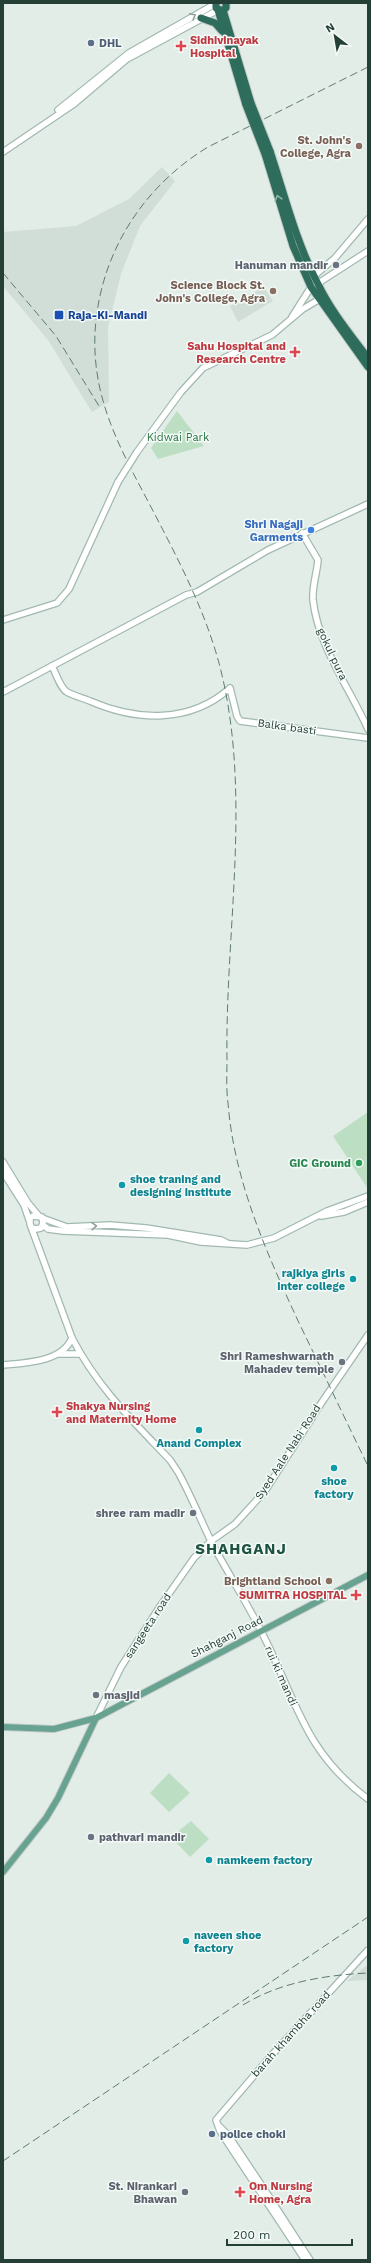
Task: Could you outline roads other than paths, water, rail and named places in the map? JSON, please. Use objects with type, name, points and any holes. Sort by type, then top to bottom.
[{"type":"highway","points":[[222,5],[223,33],[299,243],[314,276],[314,285]]},
{"type":"highway","points":[[222,5],[248,104]]},
{"type":"highway","points":[[201,18],[214,22],[223,33]]},
{"type":"highway","points":[[267,153],[293,246],[321,297],[368,367]]},
{"type":"highway","points":[[321,297],[368,358]]},
{"type":"main road","name":"Shahganj Road","points":[[3,1727],[54,1729],[96,1718],[368,1575]]},
{"type":"main road","points":[[3,1872],[50,1811],[96,1718]]},
{"type":"street","points":[[3,152],[38,130],[42,123],[98,80],[129,53],[201,18],[222,5]]},
{"type":"street","points":[[149,44],[222,5]]},
{"type":"street","points":[[314,276],[326,266],[368,219]]},
{"type":"street","points":[[290,320],[314,285],[368,251]]},
{"type":"street","points":[[326,266],[333,273]]},
{"type":"street","points":[[3,620],[60,602],[69,589],[118,482],[137,452],[181,392],[203,368],[272,335],[321,297]]},
{"type":"street","points":[[3,692],[108,638],[186,595],[197,592],[238,566],[302,533],[368,504]]},
{"type":"street","name":"gokul pura","points":[[302,533],[318,560],[314,582],[313,600],[317,621],[332,659],[368,729]]},
{"type":"street","name":"Balka basti","points":[[52,666],[67,692],[101,706],[129,714],[168,716],[185,714],[230,688],[237,716],[240,721],[368,738]]},
{"type":"street","points":[[3,1162],[28,1202],[41,1217],[41,1227],[37,1243]]},
{"type":"street","name":"rui ki mandi","points":[[3,1172],[24,1205],[72,1338],[80,1354],[104,1390],[170,1460],[186,1488],[211,1541],[261,1631],[295,1707],[317,1747],[340,1775],[368,1800]]},
{"type":"street","points":[[32,1228],[41,1227],[63,1231],[168,1235],[201,1242],[259,1243],[368,1196]]},
{"type":"street","points":[[320,1216],[344,1212],[368,1202]]},
{"type":"street","points":[[30,1220],[33,1216],[41,1217],[67,1227],[110,1225],[159,1229],[221,1240],[227,1243]]},
{"type":"street","name":"Syed Aale Nabi Road","points":[[211,1541],[235,1524],[265,1492],[341,1373],[368,1335]]},
{"type":"street","points":[[56,1354],[67,1346],[72,1338]]},
{"type":"street","points":[[3,1365],[41,1360],[56,1354],[70,1352],[80,1354]]},
{"type":"street","name":"sangeeta road","points":[[96,1718],[121,1667],[161,1605],[192,1560],[211,1541]]},
{"type":"street","name":"barah khambha road","points":[[219,2126],[216,2120],[270,2057],[368,1950]]},
{"type":"street","points":[[219,2126],[220,2131],[305,2260]]},
{"type":"street","points":[[219,2126],[228,2135],[310,2260]]},
{"type":"railway","points":[[368,67],[208,147],[184,163],[163,182],[144,203],[128,226],[115,250],[105,277],[98,304],[95,333],[95,357],[103,402],[119,445],[189,583],[206,622],[219,663],[229,712],[234,761],[236,810],[235,860],[227,1010],[227,1098],[231,1132],[237,1161],[264,1244],[300,1325],[368,1466]]},
{"type":"railway","points":[[3,273],[56,336],[99,406]]},
{"type":"railway","points":[[3,2161],[368,1917]]},
{"type":"railway","points":[[243,2005],[257,1997],[288,1985],[320,1978],[368,1973]]},
{"type":"place","name":"DHL","points":[[91,43]]},
{"type":"place","name":"Sidhivinayak Hospital","points":[[181,46]]},
{"type":"place","name":"St. John's College, Agra","points":[[359,146]]},
{"type":"place","name":"Hanuman mandir","points":[[336,265]]},
{"type":"place","name":"Science Block St. John's College, Agra","points":[[273,291]]},
{"type":"place","name":"Raja-Ki-Mandi","points":[[59,315]]},
{"type":"place","name":"Sahu Hospital and Research Centre","points":[[295,352]]},
{"type":"place","name":"Shri Nagaji Garments","points":[[311,530]]},
{"type":"place","name":"GIC Ground","points":[[359,1163]]},
{"type":"place","name":"shoe traning and designing institute","points":[[122,1185]]},
{"type":"place","name":"rajkiya girls inter college","points":[[353,1279]]},
{"type":"place","name":"Shri Rameshwarnath Mahadev temple","points":[[342,1362]]},
{"type":"place","name":"Shakya Nursing and Maternity Home","points":[[57,1412]]},
{"type":"place","name":"Anand Complex","points":[[199,1430]]},
{"type":"place","name":"shoe factory","points":[[334,1468]]},
{"type":"place","name":"shree ram madir","points":[[193,1513]]},
{"type":"place","name":"Brightland School","points":[[329,1581]]},
{"type":"place","name":"SUMITRA HOSPITAL","points":[[356,1595]]},
{"type":"place","name":"masjid","points":[[96,1695]]},
{"type":"place","name":"pathvari mandir","points":[[91,1837]]},
{"type":"place","name":"namkeem factory","points":[[209,1860]]},
{"type":"place","name":"naveen shoe factory","points":[[186,1941]]},
{"type":"place","name":"police choki","points":[[212,2134]]},
{"type":"place","name":"St. Nirankari Bhawan","points":[[185,2192]]},
{"type":"place","name":"Om Nursing Home, Agra","points":[[240,2192]]},
{"type":"district","name":"SHAHGANJ","points":[[241,1549]]},
{"type":"park label","name":"Kidwai Park","points":[[178,437]]}]
